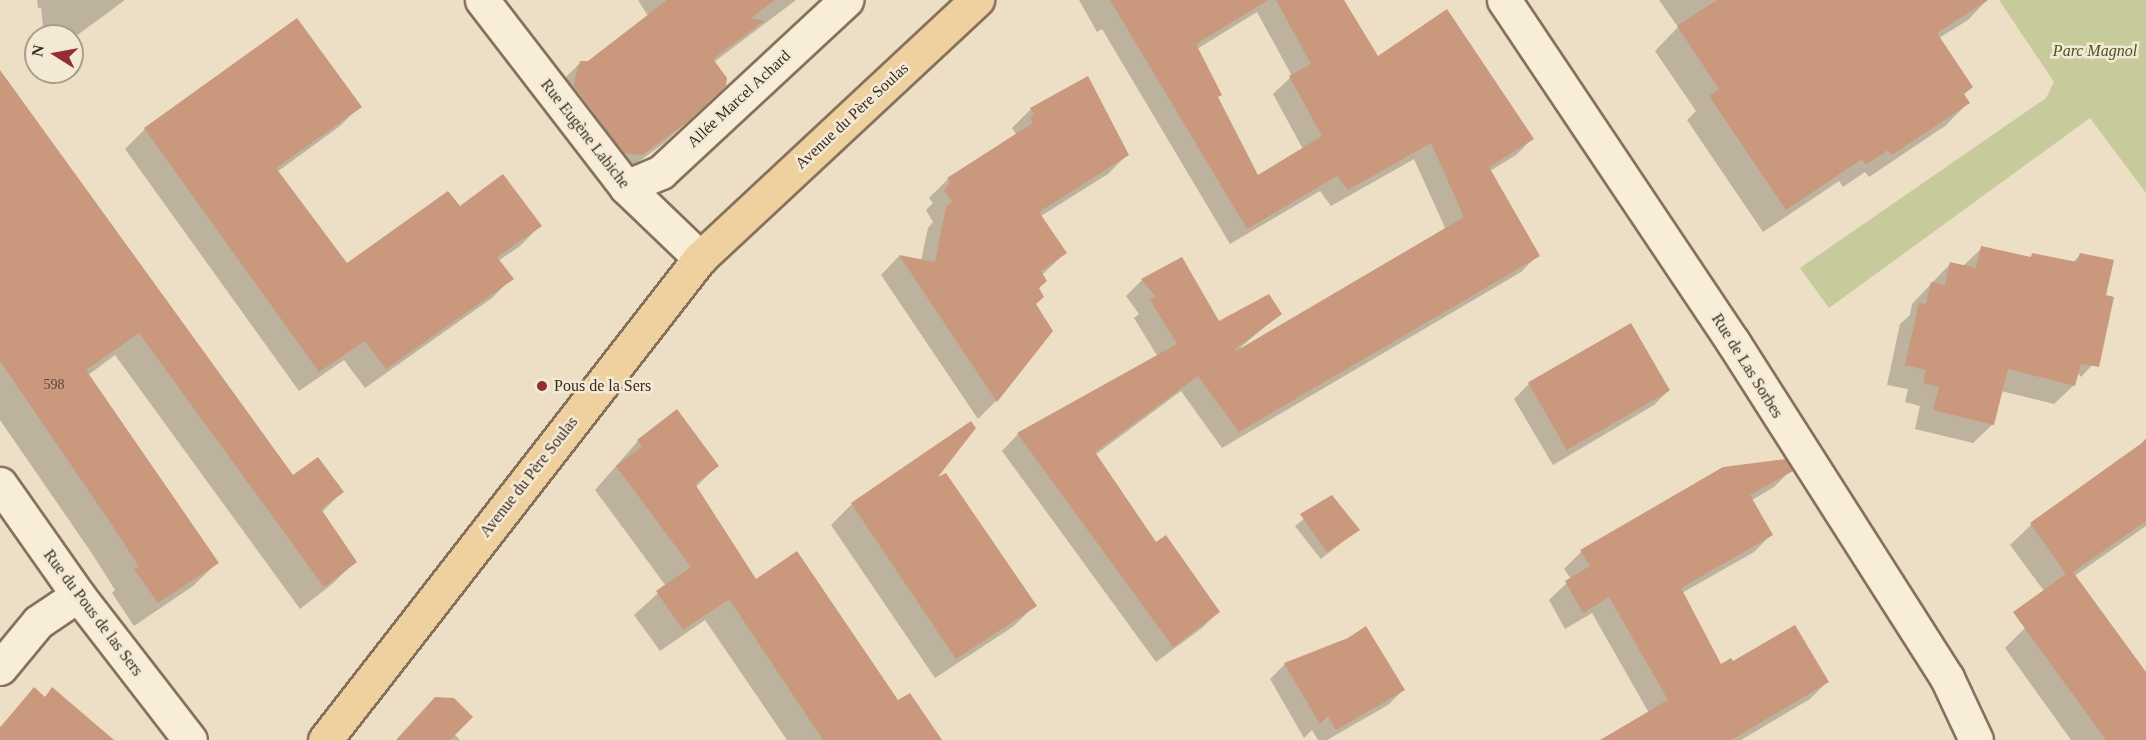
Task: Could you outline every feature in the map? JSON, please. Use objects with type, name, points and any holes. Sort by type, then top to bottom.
[{"type":"main road","name":"Avenue du Père Soulas","points":[[325,740],[700,258],[977,0]]},
{"type":"street","name":"Rue Eugène Labiche","points":[[482,0],[626,187],[700,258]]},
{"type":"street","name":"Allée Marcel Achard","points":[[626,187],[661,172],[846,0]]},
{"type":"street","name":"Rue de Las Sorbes","points":[[1503,0],[1733,342],[1947,678],[1976,740]]},
{"type":"street","name":"Rue du Pous de las Sers","points":[[0,484],[78,595],[190,740]]},
{"type":"street","points":[[0,668],[38,622],[78,595]]},
{"type":"green space","name":"Parc Magnol","points":[[1999,0],[2146,0],[2146,193],[2090,118],[1829,308],[1800,268],[2046,98],[2054,82]]},
{"type":"building","points":[[667,0],[775,0],[751,18],[764,21],[713,59],[727,78],[726,86],[685,124],[642,155],[624,153],[574,86],[575,78],[580,61],[588,61]]},
{"type":"building","points":[[1110,0],[1268,0],[1196,44],[1222,95],[1218,97],[1258,175],[1322,136],[1289,76],[1311,64],[1276,0],[1344,0],[1378,56],[1447,9],[1534,139],[1489,167],[1540,256],[1239,432],[1198,376],[1095,452],[1156,542],[1166,535],[1220,612],[1173,647],[1017,433],[1177,344],[1150,300],[1156,297],[1141,279],[1182,257],[1219,321],[1269,294],[1282,314],[1235,349],[1236,351],[1464,217],[1431,143],[1348,190],[1337,176],[1247,229]]},
{"type":"building","points":[[1717,0],[1988,0],[1937,33],[1973,87],[1964,94],[1970,103],[1892,155],[1888,150],[1866,165],[1862,159],[1786,210],[1709,96],[1719,89],[1677,26]]},
{"type":"building","points":[[297,18],[362,107],[276,168],[347,263],[448,191],[460,206],[503,174],[542,226],[497,257],[514,279],[386,369],[365,341],[319,372],[144,128]]},
{"type":"building","points":[[0,70],[293,475],[318,457],[344,492],[321,509],[357,562],[324,587],[139,333],[86,370],[219,563],[158,603],[134,569],[139,567],[114,528],[0,361]]},
{"type":"building","points":[[1088,76],[1129,155],[1039,212],[1067,253],[1041,271],[1047,281],[1039,288],[1044,297],[1036,304],[1053,331],[997,402],[899,255],[935,262],[946,207],[952,202],[944,190],[950,183],[947,178],[1033,123],[1030,118],[1034,115],[1030,108]]},
{"type":"building","points":[[1981,246],[2031,257],[2032,253],[2077,262],[2080,253],[2114,260],[2106,295],[2114,297],[2099,367],[2081,364],[2075,386],[2008,369],[1994,425],[1933,410],[1939,387],[1923,383],[1926,370],[1905,365],[1919,303],[1926,304],[1931,282],[1945,285],[1950,262],[1976,268]]},
{"type":"building","points":[[1631,323],[1670,391],[1567,450],[1528,382]]},
{"type":"building","points":[[677,409],[719,466],[695,484],[756,579],[797,551],[898,700],[910,693],[942,740],[823,740],[729,599],[683,630],[656,591],[691,567],[616,466],[642,447],[637,440]]},
{"type":"building","points":[[971,421],[976,428],[938,477],[946,473],[1037,606],[956,659],[851,503]]},
{"type":"building","points":[[2146,440],[2146,521],[2073,572],[2146,672],[2146,740],[2106,740],[2013,612],[2066,574],[2030,523]]},
{"type":"building","points":[[1786,459],[1793,471],[1750,495],[1773,535],[1681,588],[1721,664],[1731,658],[1733,661],[1795,625],[1829,682],[1731,740],[1600,740],[1668,700],[1609,597],[1583,613],[1565,581],[1590,566],[1580,550],[1723,467]]},
{"type":"building","points":[[1332,495],[1360,530],[1327,552],[1300,514]]},
{"type":"building","points":[[1366,626],[1405,690],[1336,730],[1328,716],[1320,724],[1284,663],[1348,638]]},
{"type":"building","points":[[34,687],[45,697],[52,687],[114,740],[0,740],[0,728]]},
{"type":"building","points":[[435,697],[454,698],[473,717],[450,740],[396,740]]},
{"type":"place","name":"Pous de la Sers","points":[[542,386]]}]
